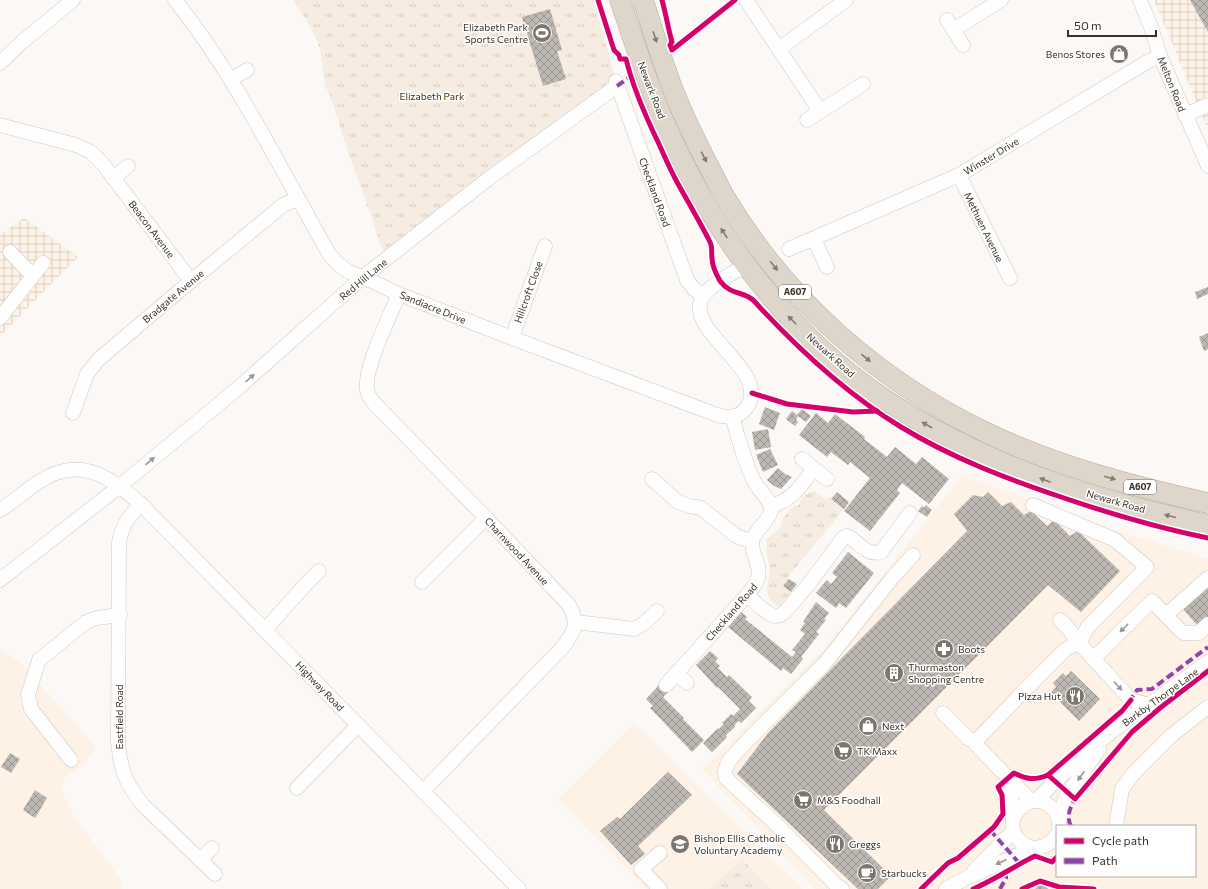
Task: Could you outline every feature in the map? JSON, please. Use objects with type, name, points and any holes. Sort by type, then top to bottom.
[{"type":"highway","name":"Newark Road","points":[[620,0],[648,84],[675,146],[706,206],[746,266],[781,308],[826,353],[867,387],[901,410],[931,428],[982,453],[1055,483],[1133,507],[1208,525]]},
{"type":"highway","name":"Newark Road","points":[[643,0],[667,74],[693,135],[723,194],[754,239],[787,282],[818,316],[841,337],[880,369],[913,391],[942,409],[985,432],[1048,458],[1092,473],[1143,488],[1208,503]]},
{"type":"street","points":[[0,63],[22,42],[73,0]]},
{"type":"street","name":"Sandiacre Drive","points":[[175,0],[191,20],[231,79],[297,199],[329,254],[338,264],[349,272],[399,294],[512,338],[720,416],[732,417]]},
{"type":"street","points":[[746,0],[820,112]]},
{"type":"street","points":[[779,49],[846,0]]},
{"type":"street","points":[[963,45],[950,25],[1001,0]]},
{"type":"street","name":"Melton Road","points":[[1140,0],[1151,27],[1160,56],[1208,166]]},
{"type":"street","name":"Winster Drive","points":[[790,249],[959,175],[1147,62],[1160,56]]},
{"type":"street","points":[[231,79],[247,70]]},
{"type":"street","name":"Red Hill Lane","points":[[0,580],[120,486],[237,389],[363,277],[488,179],[616,84]]},
{"type":"street","name":"Checkland Road","points":[[616,84],[687,280],[695,290],[704,295]]},
{"type":"street","points":[[807,120],[863,84]]},
{"type":"street","points":[[1185,115],[1208,105]]},
{"type":"street","name":"Beacon Avenue","points":[[0,125],[76,146],[91,152],[103,164],[191,281]]},
{"type":"street","points":[[113,178],[128,166]]},
{"type":"street","name":"Methuen Avenue","points":[[959,175],[1010,278]]},
{"type":"street","name":"Bradgate Avenue","points":[[73,413],[87,374],[98,360],[191,281],[283,206],[297,199]]},
{"type":"street","points":[[814,239],[827,267]]},
{"type":"street","name":"Hillcroft Close","points":[[512,338],[545,246]]},
{"type":"street","points":[[10,252],[33,276]]},
{"type":"street","points":[[0,318],[43,263]]},
{"type":"street","points":[[655,488],[678,502],[702,508],[736,535],[746,540],[752,541],[772,511],[771,506],[756,484],[746,464],[732,417],[741,414],[748,405],[752,394],[751,385],[745,374],[704,323],[700,312],[700,304],[704,295],[710,288],[746,266]]},
{"type":"street","name":"Charnwood Avenue","points":[[399,294],[370,365],[367,380],[367,391],[374,403],[569,606],[576,622]]},
{"type":"street","points":[[802,459],[828,479]]},
{"type":"street","name":"Highway Road","points":[[0,510],[38,482],[56,472],[76,469],[98,473],[120,486],[141,504],[519,889]]},
{"type":"street","points":[[771,506],[781,503],[791,496],[814,469]]},
{"type":"street","name":"Eastfield Road","points":[[141,504],[130,516],[123,527],[119,542],[120,615],[118,743],[120,763],[132,792],[143,805],[215,874]]},
{"type":"street","points":[[976,741],[1020,694],[1066,649],[1079,643],[1088,627],[1147,567],[1115,540],[1033,505]]},
{"type":"street","points":[[747,596],[768,613],[775,616],[780,615],[785,612],[808,585],[843,538],[848,536],[869,553],[877,554],[881,552],[910,513]]},
{"type":"street","points":[[422,582],[486,518]]},
{"type":"street","name":"Checkland Road","points":[[666,685],[755,586],[760,571],[752,549],[752,541]]},
{"type":"street","points":[[842,889],[777,825],[726,778],[725,771],[728,762],[745,742],[825,663],[912,555]]},
{"type":"street","points":[[265,630],[304,585],[319,571]]},
{"type":"street","points":[[1181,603],[1186,591],[1204,575],[1208,574]]},
{"type":"street","points":[[1169,618],[1181,603],[1208,578]]},
{"type":"street","points":[[1093,659],[1152,601],[1183,633],[1199,633],[1208,624]]},
{"type":"street","points":[[423,791],[564,647],[574,632],[576,622],[634,629],[657,611]]},
{"type":"street","points":[[71,760],[31,710],[28,695],[39,660],[86,622],[97,618],[120,615]]},
{"type":"street","points":[[1060,620],[1130,700],[1149,705]]},
{"type":"street","name":"Barkby Thorpe Lane","points":[[968,877],[1013,826],[1015,813],[1020,807],[1034,801],[1111,732],[1208,662]]},
{"type":"street","points":[[676,674],[687,683]]},
{"type":"street","points":[[1116,825],[1122,789],[1133,774],[1172,735],[1207,707]]},
{"type":"street","points":[[943,713],[969,739],[976,741]]},
{"type":"street","points":[[297,788],[358,725]]},
{"type":"street","name":"Barkby Thorpe Lane","points":[[1059,825],[1065,798],[1111,732]]},
{"type":"street","points":[[976,741],[979,748],[1010,780],[1034,801],[1049,804],[1058,815],[1059,825]]},
{"type":"street","points":[[1125,825],[1133,774]]},
{"type":"street","points":[[1010,780],[1013,826],[1016,837],[1021,843],[1027,846],[1046,849]]},
{"type":"street","name":"Barkby Thorpe Lane","points":[[946,889],[968,877],[1046,849],[1053,841],[1056,834]]},
{"type":"street","points":[[200,860],[212,848]]},
{"type":"street","points":[[660,853],[642,869],[660,889]]},
{"type":"shaded area","points":[[1154,0],[1208,0],[1208,129]]},
{"type":"shaded area","points":[[24,218],[78,257],[0,336],[0,235]]},
{"type":"shaded area","name":"Thurmaston Shopping Centre","points":[[963,475],[1091,523],[1208,559],[1208,889],[815,889],[702,769],[820,653]]},
{"type":"shaded area","points":[[0,649],[25,666],[30,674],[96,747],[83,765],[66,776],[61,788],[72,814],[119,877],[123,889],[0,889]]},
{"type":"shaded area","name":"Bishop Ellis Catholic Voluntary Academy","points":[[634,723],[803,889],[646,889],[558,799]]},
{"type":"green space","name":"Elizabeth Park","points":[[293,0],[594,0],[616,81],[385,253],[379,241],[344,140],[333,103],[325,85],[320,48],[310,26]]},
{"type":"green space","points":[[815,491],[826,500],[829,497],[844,509],[788,577],[789,579],[783,586],[791,592],[779,607],[770,600],[766,590],[769,580],[770,566],[767,557],[766,539],[780,529],[783,518],[791,508],[799,505],[801,499],[805,495]]},
{"type":"green space","points":[[742,859],[771,889],[710,889]]},
{"type":"building","points":[[1190,0],[1208,0],[1208,32]]},
{"type":"building","name":"Elizabeth Park Sports Centre","points":[[550,9],[562,50],[557,51],[566,79],[543,86],[522,17]]},
{"type":"building","points":[[1208,287],[1208,294],[1197,299],[1195,292]]},
{"type":"building","points":[[1208,333],[1208,349],[1204,351],[1199,337]]},
{"type":"building","points":[[765,407],[780,413],[774,430],[759,424]]},
{"type":"building","points":[[802,409],[811,416],[806,422],[798,416],[796,420],[798,422],[795,426],[786,419],[792,411],[797,415]]},
{"type":"building","points":[[816,413],[828,423],[835,414],[865,437],[864,439],[887,457],[895,447],[916,464],[922,457],[949,479],[929,504],[902,483],[897,490],[900,493],[870,531],[844,511],[870,478],[850,462],[848,465],[831,452],[827,457],[799,435]]},
{"type":"building","points":[[768,429],[771,447],[755,450],[752,432]]},
{"type":"building","points":[[770,449],[778,465],[763,472],[756,455]]},
{"type":"building","points":[[778,468],[785,474],[792,477],[781,489],[774,486],[767,480]]},
{"type":"building","points":[[837,492],[849,502],[844,509],[831,499]]},
{"type":"building","name":"Thurmaston Shopping Centre","points":[[988,492],[1002,506],[1011,502],[1024,515],[1031,511],[1047,526],[1054,520],[1070,536],[1078,531],[1120,571],[1081,612],[1048,585],[824,810],[891,876],[878,889],[858,889],[737,774],[768,733],[967,531],[954,514],[973,495],[983,497]]},
{"type":"building","points":[[926,505],[932,510],[927,517],[918,511],[922,506],[924,508]]},
{"type":"building","points":[[848,552],[874,573],[846,608],[839,603],[836,608],[816,593],[827,580],[831,584],[837,577],[832,573]]},
{"type":"building","points":[[789,579],[797,584],[791,592],[783,586]]},
{"type":"building","points":[[1208,581],[1208,617],[1198,626],[1180,606]]},
{"type":"building","points":[[816,602],[829,613],[824,619],[826,620],[816,632],[819,634],[801,657],[803,659],[791,674],[783,668],[781,671],[728,627],[741,612],[747,617],[745,619],[792,657],[796,652],[792,650],[805,634],[800,630],[805,623],[803,622]]},
{"type":"building","points":[[710,651],[718,658],[715,661],[720,666],[718,668],[727,677],[729,675],[752,697],[749,701],[756,708],[741,723],[738,721],[734,726],[735,727],[726,735],[727,737],[712,752],[703,743],[724,724],[722,723],[731,714],[733,716],[740,709],[718,687],[717,688],[696,665]]},
{"type":"building","name":"Pizza Hut","points":[[1071,671],[1100,699],[1079,721],[1051,693],[1056,687],[1053,683],[1063,673],[1066,676]]},
{"type":"building","points":[[661,683],[669,691],[663,697],[704,740],[692,752],[650,708],[653,706],[646,699]]},
{"type":"building","points":[[10,753],[20,759],[11,773],[1,767]]},
{"type":"building","points":[[668,772],[692,795],[638,846],[645,854],[631,865],[600,831],[617,817],[620,819]]},
{"type":"building","points":[[35,790],[47,798],[35,818],[23,810]]},
{"type":"building","points":[[1041,882],[1048,889],[1035,889]]},
{"type":"marked path","points":[[617,86],[630,77]]},
{"type":"marked path","points":[[1129,702],[1137,690],[1152,689],[1208,647]]},
{"type":"marked path","points":[[1071,825],[1069,812],[1075,799]]},
{"type":"marked path","points":[[990,830],[1019,863]]},
{"type":"marked path","points":[[1000,889],[1006,878],[1006,873]]},
{"type":"cycle path","points":[[598,0],[614,50],[619,55],[620,59],[626,59],[644,112],[674,177],[710,242],[713,267],[724,286],[754,301],[805,353],[860,400],[920,438],[980,467],[1043,491],[1117,515],[1208,538]]},
{"type":"cycle path","points":[[662,0],[672,42],[670,45],[672,50],[735,0]]},
{"type":"cycle path","points":[[752,393],[787,404],[853,412],[877,411]]},
{"type":"cycle path","points":[[1048,775],[1075,799],[1132,732],[1208,671]]},
{"type":"cycle path","points":[[921,889],[948,863],[958,858],[994,827],[1003,814],[1002,795],[998,787],[1014,773],[1023,777],[1031,778],[1039,778],[1048,775],[1122,711],[1131,700]]},
{"type":"cycle path","points":[[973,889],[1035,856],[1052,862],[1056,858]]},
{"type":"cycle path","points":[[1022,889],[1040,881],[1059,887],[1094,889]]},
{"type":"place","name":"Elizabeth Park Sports Centre","points":[[542,33]]},
{"type":"place","name":"Benos Stores","points":[[1119,54]]},
{"type":"place","name":"Boots","points":[[944,649]]},
{"type":"place","name":"Thurmaston Shopping Centre","points":[[894,673]]},
{"type":"place","name":"Pizza Hut","points":[[1075,696]]},
{"type":"place","name":"Next","points":[[868,726]]},
{"type":"place","name":"TK Maxx","points":[[843,751]]},
{"type":"place","name":"M&S Foodhall","points":[[803,800]]},
{"type":"place","name":"Bishop Ellis Catholic Voluntary Academy","points":[[680,844]]},
{"type":"place","name":"Greggs","points":[[835,844]]},
{"type":"place","name":"Starbucks","points":[[867,873]]}]
